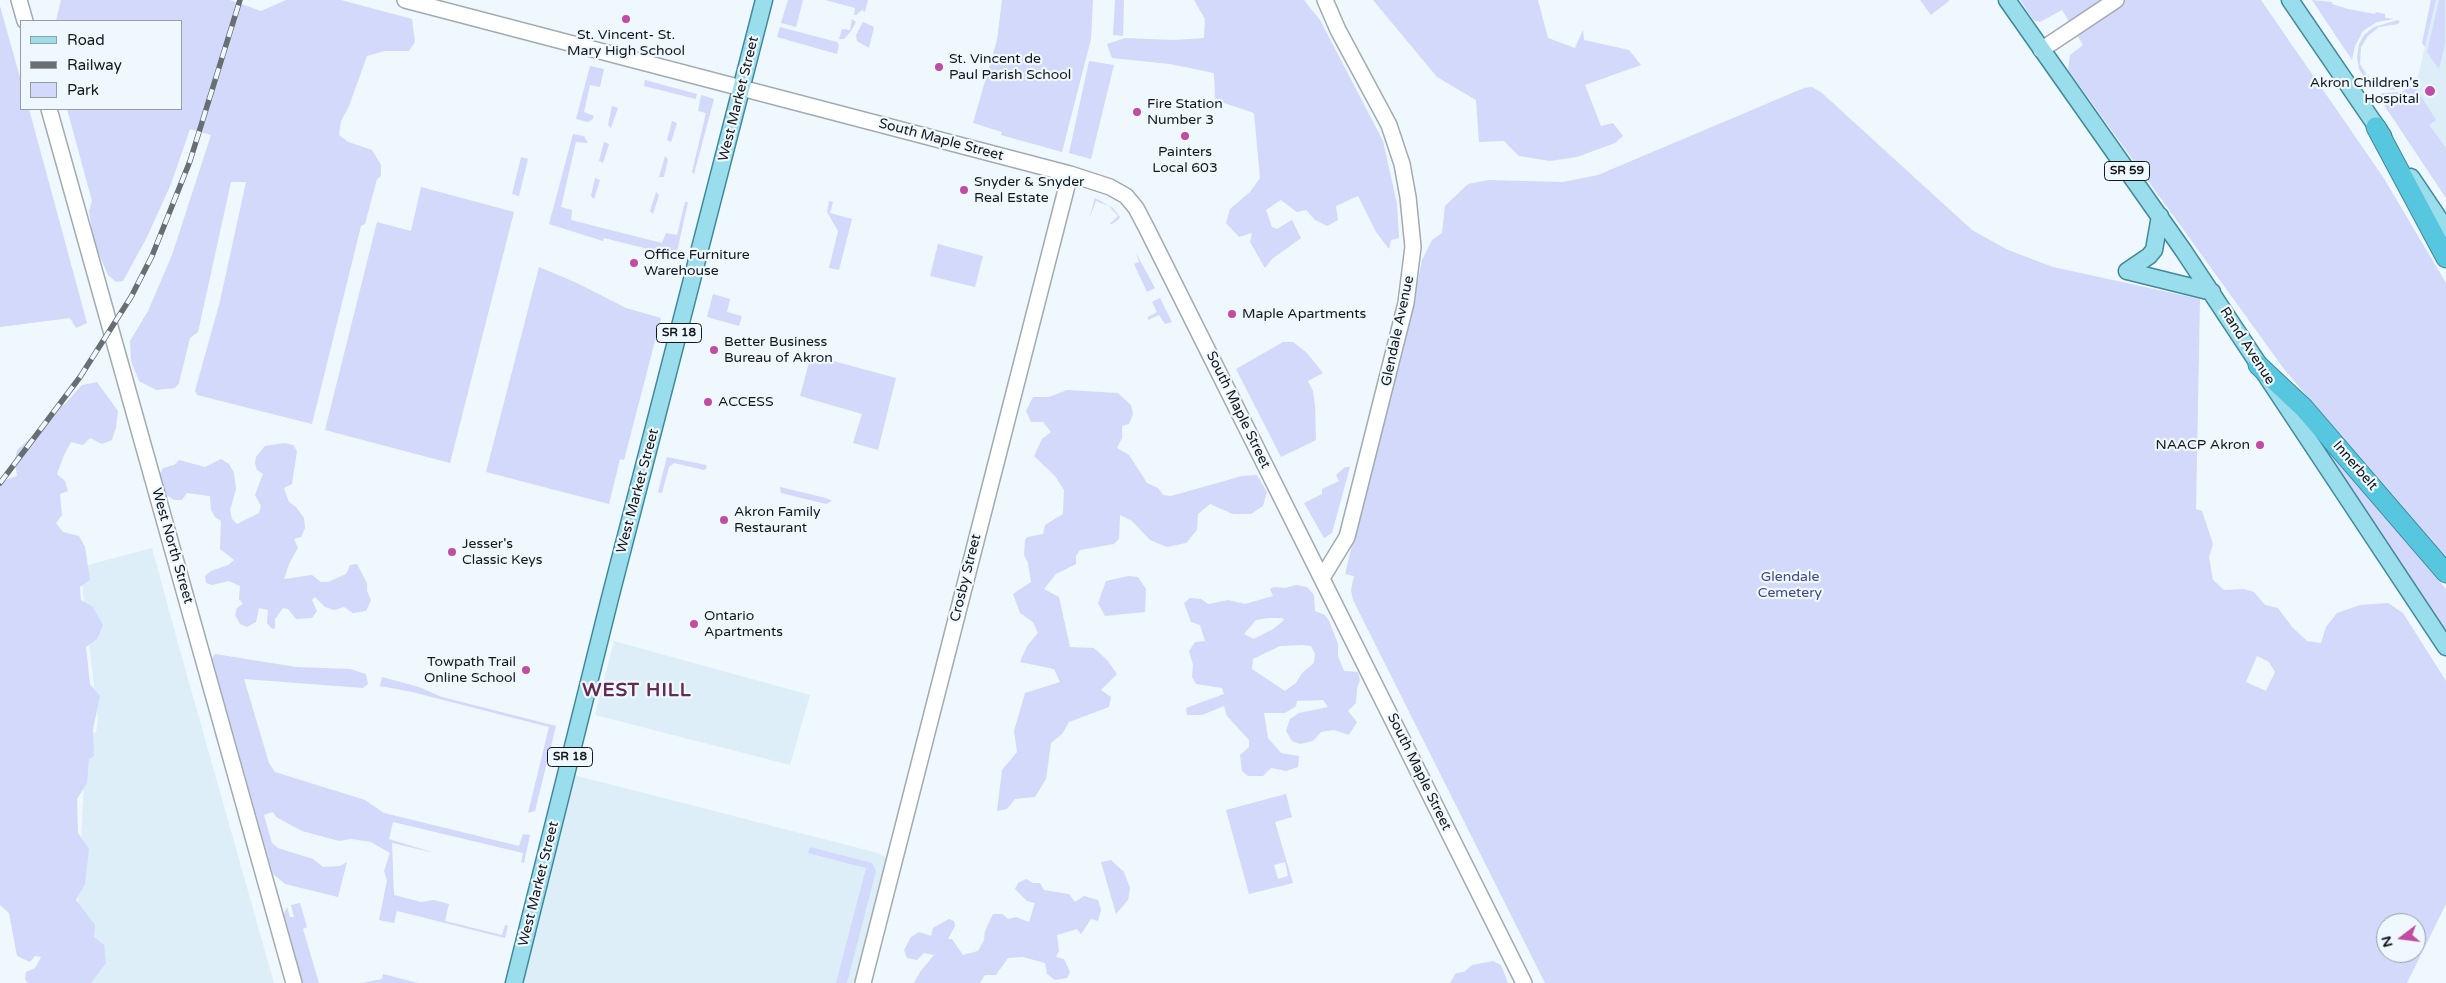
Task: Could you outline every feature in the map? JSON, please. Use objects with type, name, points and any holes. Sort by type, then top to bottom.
[{"type":"highway","points":[[2376,127],[2446,258]]},
{"type":"highway","name":"Innerbelt","points":[[2258,364],[2304,408],[2446,573]]},
{"type":"main road","name":"West Market Street","points":[[514,983],[608,606],[764,0]]},
{"type":"main road","name":"SR 59","points":[[2007,0],[2041,50]]},
{"type":"main road","points":[[2290,0],[2446,229]]},
{"type":"main road","name":"Rand Avenue","points":[[2041,50],[2212,292],[2446,647]]},
{"type":"main road","points":[[2160,216],[2154,250],[2150,256],[2127,271],[2212,292]]},
{"type":"street","points":[[19,0],[24,20]]},
{"type":"street","name":"South Maple Street","points":[[405,0],[1070,174],[1110,187],[1126,196],[1136,208],[1524,983]]},
{"type":"street","name":"Glendale Avenue","points":[[1322,578],[1347,537],[1406,303],[1413,247],[1408,197],[1402,164],[1389,125],[1338,30],[1325,0]]},
{"type":"street","points":[[2041,50],[2116,0]]},
{"type":"street","name":"West North Street","points":[[49,110],[294,983]]},
{"type":"street","name":"Crosby Street","points":[[864,983],[1070,174]]},
{"type":"shaded area","name":"Akron Children's Hospital","points":[[2436,0],[2446,0],[2446,198],[2404,135]]},
{"type":"shaded area","points":[[152,548],[274,983],[56,983],[78,906],[86,737],[96,732],[98,721],[80,567]]},
{"type":"shaded area","points":[[614,641],[810,695],[790,765],[595,715]]},
{"type":"shaded area","points":[[566,773],[878,853],[893,861],[863,983],[514,983]]},
{"type":"green space","points":[[61,0],[230,0],[261,11],[286,0],[341,0],[412,19],[415,42],[409,51],[384,51],[367,56],[349,106],[341,121],[339,135],[348,142],[372,150],[381,165],[381,176],[377,179],[365,224],[361,226],[312,424],[197,395],[195,391],[220,301],[246,182],[231,182],[198,332],[190,338],[179,383],[175,388],[156,390],[139,381],[131,361],[130,341],[148,311],[172,255],[211,135],[190,129],[171,184],[147,237],[123,281],[116,282],[108,275],[94,243],[89,211],[92,201],[67,110],[182,110],[182,20],[56,20]]},
{"type":"green space","points":[[788,0],[803,0],[796,27],[781,23]]},
{"type":"green space","points":[[825,0],[868,0],[865,12],[862,10],[854,15],[855,8]]},
{"type":"green space","points":[[1002,0],[1093,0],[1091,39],[1062,152],[1001,135],[1002,132],[973,123],[997,40]]},
{"type":"green space","points":[[1115,0],[1124,0],[1123,36],[1113,35]]},
{"type":"green space","points":[[1194,0],[1304,0],[1320,20],[1383,141],[1397,204],[1399,238],[1391,240],[1389,249],[1376,232],[1358,196],[1336,206],[1338,220],[1327,226],[1315,220],[1306,210],[1297,212],[1281,200],[1266,210],[1272,227],[1277,229],[1292,220],[1301,238],[1272,259],[1265,268],[1250,242],[1252,233],[1239,237],[1226,223],[1230,209],[1250,192],[1260,178],[1254,113],[1215,100],[1214,73],[1170,64],[1112,58],[1107,44],[1125,38],[1174,40],[1204,38],[1205,19]]},
{"type":"green space","points":[[1373,0],[1538,0],[1548,38],[1575,48],[1583,30],[1584,40],[1629,50],[1641,65],[1585,85],[1601,126],[1613,123],[1623,136],[1615,143],[1577,157],[1550,161],[1519,156],[1504,141],[1479,142],[1476,100],[1437,77]]},
{"type":"green space","points":[[1920,0],[1950,0],[1931,15]]},
{"type":"green space","points":[[2020,0],[2261,0],[2383,177],[2446,283],[2446,562],[2284,369],[2068,70],[2070,55],[2083,45],[2062,10],[2040,22],[2033,20]]},
{"type":"green space","points":[[2312,0],[2332,2],[2332,4],[2348,9],[2385,14],[2385,18],[2394,19],[2377,22],[2363,31],[2355,46],[2352,60]]},
{"type":"green space","points":[[2431,0],[2436,0],[2425,47],[2422,43]]},
{"type":"green space","points":[[2439,0],[2445,0],[2445,45],[2439,69],[2427,52]]},
{"type":"green space","points":[[0,6],[20,77],[20,110],[29,110],[87,323],[76,328],[70,318],[0,327]]},
{"type":"green space","points":[[852,19],[856,22],[851,31],[844,39],[839,39],[842,29],[850,30]]},
{"type":"green space","points":[[2398,20],[2400,22],[2398,24],[2379,27],[2368,36],[2361,47],[2360,64],[2368,77],[2380,86],[2395,87],[2406,84],[2412,78],[2415,80],[2405,87],[2394,90],[2384,89],[2373,84],[2370,86],[2359,69],[2357,57],[2359,44],[2364,35],[2374,27]]},
{"type":"green space","points":[[863,22],[874,27],[869,48],[857,41],[856,35]]},
{"type":"green space","points":[[780,27],[837,42],[839,45],[837,54],[777,37]]},
{"type":"green space","points":[[1089,61],[1114,65],[1091,159],[1069,153]]},
{"type":"green space","points":[[590,66],[604,69],[600,87],[590,85],[584,112],[594,116],[588,122],[576,119]]},
{"type":"green space","points":[[645,80],[697,94],[696,99],[644,86]]},
{"type":"green space","points":[[2414,85],[2436,120],[2429,125],[2446,148],[2446,198],[2378,96],[2382,93],[2401,92]]},
{"type":"green space","name":"Glendale Cemetery","points":[[1812,87],[1822,93],[1972,230],[2008,250],[2053,267],[2200,299],[2196,509],[2202,511],[2213,544],[2209,557],[2213,580],[2224,590],[2243,589],[2254,592],[2265,605],[2278,608],[2292,627],[2307,641],[2321,643],[2326,627],[2337,613],[2360,605],[2388,603],[2403,613],[2446,681],[2446,904],[2426,945],[2426,913],[2376,913],[2376,963],[2417,963],[2407,983],[1545,983],[1353,600],[1351,590],[1354,576],[1345,574],[1372,462],[1408,329],[1422,260],[1432,240],[1442,233],[1445,206],[1468,184],[1489,180],[1563,182],[1598,175],[1804,88]],"holes":[[[2257,656],[2269,662],[2275,672],[2266,691],[2246,682]]]},
{"type":"green space","points":[[701,95],[714,99],[694,174],[692,172],[706,113],[698,111]]},
{"type":"green space","points":[[612,106],[618,108],[611,128],[608,125]]},
{"type":"green space","points":[[672,121],[677,123],[671,142],[667,140]]},
{"type":"green space","points":[[573,134],[584,136],[588,143],[576,142],[561,207],[572,210],[571,220],[662,243],[666,233],[677,235],[685,202],[688,202],[676,256],[604,238],[603,241],[549,224]]},
{"type":"green space","points":[[604,142],[609,144],[603,163],[599,161]]},
{"type":"green space","points":[[665,156],[668,159],[664,177],[659,177]]},
{"type":"green space","points":[[521,157],[528,159],[519,196],[512,194]]},
{"type":"green space","points":[[595,178],[600,180],[594,199],[591,196]]},
{"type":"green space","points":[[421,187],[514,212],[450,463],[325,430],[377,222],[411,231]]},
{"type":"green space","points":[[656,192],[659,195],[653,214],[650,211]]},
{"type":"green space","points":[[1095,198],[1113,208],[1120,217],[1118,220],[1110,224],[1118,216],[1109,206],[1096,201],[1089,219]]},
{"type":"green space","points":[[829,201],[833,202],[830,213],[852,219],[839,270],[829,268],[838,231],[827,212]]},
{"type":"green space","points":[[938,244],[983,256],[975,287],[930,276]]},
{"type":"green space","points":[[1136,253],[1155,288],[1147,292],[1134,264],[1139,262]]},
{"type":"green space","points":[[539,267],[577,283],[626,308],[661,318],[624,460],[620,459],[609,504],[486,472]]},
{"type":"green space","points":[[713,294],[730,299],[727,312],[742,316],[739,326],[707,317]]},
{"type":"green space","points":[[1160,298],[1172,322],[1165,324],[1159,315],[1148,320],[1148,317],[1157,312],[1152,302]]},
{"type":"green space","points":[[1283,342],[1293,342],[1307,353],[1323,373],[1308,381],[1313,391],[1316,440],[1281,457],[1236,369]]},
{"type":"green space","points":[[811,355],[896,378],[878,450],[853,443],[862,414],[800,396]]},
{"type":"green space","points":[[97,382],[118,411],[116,428],[112,440],[102,444],[90,438],[83,445],[71,442],[57,474],[65,481],[68,491],[60,494],[62,515],[56,523],[63,532],[79,536],[85,547],[90,580],[80,587],[81,600],[92,606],[103,625],[97,639],[86,647],[90,684],[100,696],[93,729],[94,756],[89,759],[87,783],[77,799],[78,833],[89,849],[85,884],[76,900],[95,925],[94,937],[104,945],[106,963],[91,983],[28,983],[25,979],[26,972],[35,968],[41,957],[35,956],[30,962],[17,956],[9,913],[0,905],[0,482],[17,476],[15,459],[17,450],[49,421],[53,410],[65,404],[82,385]]},
{"type":"green space","points":[[1067,390],[1118,393],[1131,405],[1133,414],[1129,424],[1122,426],[1122,438],[1117,448],[1129,455],[1147,483],[1158,488],[1163,495],[1171,496],[1242,476],[1257,475],[1267,492],[1263,506],[1251,514],[1233,514],[1210,504],[1198,514],[1197,530],[1186,543],[1167,547],[1150,540],[1132,521],[1120,515],[1119,539],[1114,544],[1080,550],[1076,556],[1076,564],[1056,574],[1044,589],[1059,597],[1070,647],[1094,648],[1107,660],[1117,674],[1101,690],[1111,697],[1109,707],[1069,722],[1062,734],[1051,743],[1046,779],[1035,797],[1015,799],[1007,809],[997,811],[1002,770],[1017,752],[1014,731],[1025,693],[1060,682],[1054,669],[1020,662],[1027,646],[1038,633],[1033,622],[1020,613],[1013,594],[1031,582],[1028,563],[1024,555],[1025,540],[1027,537],[1043,534],[1045,525],[1063,514],[1064,490],[1055,476],[1034,456],[1042,439],[1051,432],[1043,422],[1031,422],[1026,411],[1033,397],[1049,397]]},
{"type":"green space","points":[[284,443],[293,445],[297,451],[292,484],[284,488],[289,502],[296,507],[304,518],[305,528],[301,537],[294,539],[298,548],[289,564],[284,579],[312,575],[321,582],[328,582],[346,574],[350,565],[357,564],[367,583],[367,591],[371,600],[366,611],[353,613],[344,607],[334,610],[325,607],[315,597],[312,600],[317,611],[312,618],[296,619],[288,609],[283,608],[275,619],[275,628],[272,629],[267,623],[268,610],[259,608],[256,622],[247,627],[240,624],[235,615],[237,608],[243,604],[239,599],[240,586],[229,581],[212,585],[206,583],[205,576],[211,571],[228,565],[234,560],[220,549],[221,521],[215,517],[211,510],[210,496],[187,493],[182,500],[174,500],[166,495],[159,486],[158,478],[163,468],[174,465],[179,460],[205,467],[221,459],[229,464],[234,473],[236,489],[230,510],[232,519],[237,524],[259,513],[261,506],[255,495],[263,474],[257,470],[256,457],[265,446]]},
{"type":"green space","points":[[2327,445],[2446,589],[2446,633],[2323,448]]},
{"type":"green space","points":[[667,457],[706,465],[707,468],[704,470],[674,463],[669,467],[662,493],[658,492]]},
{"type":"green space","points":[[1345,467],[1350,467],[1332,533],[1324,538],[1304,503],[1322,494],[1322,489],[1339,481],[1336,475]]},
{"type":"green space","points":[[780,487],[832,501],[826,504],[781,493]]},
{"type":"green space","points":[[1129,576],[1138,577],[1146,589],[1145,612],[1105,616],[1098,603],[1106,581]]},
{"type":"green space","points":[[1296,585],[1307,587],[1314,595],[1315,611],[1325,615],[1329,621],[1338,644],[1338,656],[1344,671],[1358,672],[1360,680],[1357,688],[1356,703],[1348,711],[1357,722],[1349,735],[1334,730],[1321,732],[1313,741],[1300,744],[1292,741],[1286,731],[1290,719],[1299,713],[1328,707],[1323,700],[1297,701],[1296,706],[1285,713],[1264,713],[1268,738],[1281,753],[1299,756],[1298,767],[1286,771],[1271,768],[1263,776],[1248,776],[1242,771],[1240,755],[1249,747],[1249,740],[1227,716],[1224,706],[1202,715],[1187,715],[1186,708],[1224,694],[1222,688],[1196,684],[1192,677],[1193,665],[1189,651],[1195,642],[1205,641],[1200,625],[1191,622],[1184,603],[1190,598],[1201,599],[1208,604],[1228,600],[1245,604],[1273,596],[1270,589],[1274,587],[1285,588]],"holes":[[[1282,618],[1284,620],[1273,629],[1254,639],[1244,634],[1256,620]],[[1280,646],[1311,646],[1315,654],[1314,663],[1302,673],[1296,683],[1285,691],[1252,669],[1253,659]]]},
{"type":"green space","points":[[215,654],[296,667],[350,669],[366,674],[368,684],[363,688],[244,679],[269,763],[275,772],[365,800],[384,813],[519,846],[523,834],[530,835],[524,863],[521,862],[523,853],[393,822],[389,839],[435,853],[392,843],[394,895],[421,902],[434,900],[449,904],[445,921],[502,935],[505,925],[508,926],[505,938],[397,911],[394,923],[379,920],[387,880],[384,871],[390,853],[371,842],[351,839],[339,841],[302,831],[276,817],[273,812],[264,815],[272,843],[278,848],[313,859],[323,867],[340,866],[347,862],[338,897],[285,884],[273,874],[212,658]]},
{"type":"green space","points":[[382,677],[419,687],[442,697],[556,726],[535,811],[528,813],[549,727],[412,692],[380,686]]},
{"type":"green space","points":[[1286,794],[1292,817],[1275,822],[1293,883],[1249,894],[1226,810]],"holes":[[[1285,862],[1288,876],[1278,879],[1274,865]]]},
{"type":"green space","points":[[810,847],[872,863],[876,871],[847,983],[836,983],[866,868],[808,853]]},
{"type":"green space","points":[[1111,860],[1124,872],[1130,888],[1128,900],[1116,914],[1101,862]]},
{"type":"green space","points":[[1026,879],[1033,883],[1040,883],[1044,890],[1069,894],[1075,902],[1084,896],[1098,900],[1101,910],[1098,921],[1091,919],[1081,934],[1077,929],[1057,935],[1059,951],[1056,957],[1064,959],[1070,972],[1067,978],[1055,980],[1047,974],[1045,963],[1023,957],[1008,958],[996,975],[985,975],[980,983],[914,983],[920,972],[934,955],[924,953],[917,960],[907,958],[904,950],[911,937],[919,932],[931,936],[933,928],[949,919],[954,921],[955,926],[948,939],[952,939],[963,955],[978,951],[993,914],[1002,914],[1008,919],[1016,917],[1029,922],[1035,903],[1027,901],[1015,889],[1018,883]]},
{"type":"green space","points":[[300,903],[307,927],[303,929],[319,983],[303,983],[284,914],[287,907],[290,917],[294,917],[291,905]]},
{"type":"green space","points":[[1493,961],[1501,965],[1508,983],[1450,983],[1456,973],[1464,972],[1472,965]]},
{"type":"green space","points":[[383,974],[418,983],[362,983],[382,979]]},
{"type":"railway","points":[[0,483],[80,377],[131,297],[152,256],[190,161],[240,0]]},
{"type":"place","name":"St. Vincent- St. Mary High School","points":[[626,19]]},
{"type":"place","name":"St. Vincent de Paul Parish School","points":[[939,67]]},
{"type":"place","name":"Akron Children's Hospital","points":[[2430,91]]},
{"type":"place","name":"Fire Station Number 3","points":[[1137,112]]},
{"type":"place","name":"Painters Local 603","points":[[1185,136]]},
{"type":"place","name":"Snyder & Snyder Real Estate","points":[[964,190]]},
{"type":"place","name":"Office Furniture Warehouse","points":[[634,263]]},
{"type":"place","name":"Maple Apartments","points":[[1232,314]]},
{"type":"place","name":"Better Business Bureau of Akron","points":[[714,350]]},
{"type":"place","name":"ACCESS","points":[[708,402]]},
{"type":"place","name":"NAACP Akron","points":[[2260,445]]},
{"type":"place","name":"Akron Family Restaurant","points":[[724,520]]},
{"type":"place","name":"Jesser's Classic Keys","points":[[452,552]]},
{"type":"place","name":"Ontario Apartments","points":[[694,624]]},
{"type":"place","name":"Towpath Trail Online School","points":[[526,670]]},
{"type":"district","name":"WEST HILL","points":[[637,691]]}]
